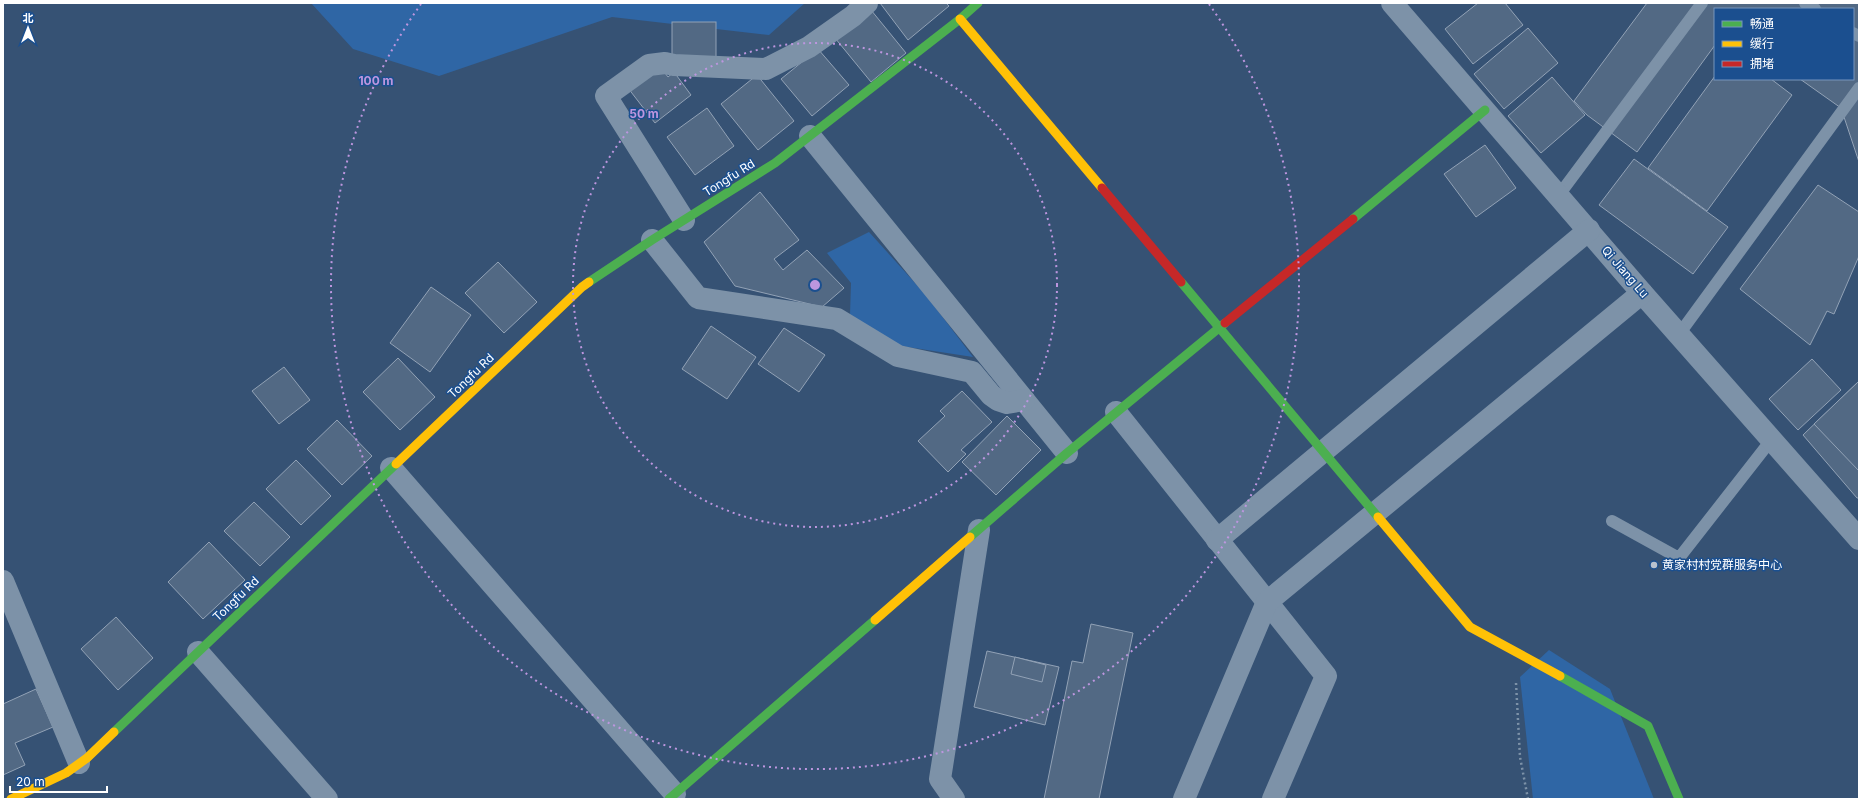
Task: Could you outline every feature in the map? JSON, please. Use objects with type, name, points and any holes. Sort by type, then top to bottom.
[{"type":"street","points":[[684,220],[606,96],[649,65],[665,63],[674,65],[766,69],[809,47],[853,16],[867,3]]},
{"type":"street","name":"Tongfu Rd","points":[[11,799],[66,773],[79,763],[582,287],[652,240],[775,163],[960,19],[978,3]]},
{"type":"street","name":"Qi Jiang Lu","points":[[1392,3],[1559,194],[1642,293],[1680,333],[1859,539]]},
{"type":"street","points":[[960,19],[1470,627],[1516,651],[1648,726],[1679,799]]},
{"type":"street","points":[[391,468],[672,796],[1067,453],[1485,110]]},
{"type":"street","points":[[810,136],[1067,453]]},
{"type":"street","points":[[1217,540],[1589,230]]},
{"type":"street","points":[[652,240],[698,298],[837,319],[898,356],[972,372],[991,395],[998,400],[1008,402],[1024,400]]},
{"type":"street","points":[[1184,799],[1267,602],[1642,293]]},
{"type":"street","points":[[1116,412],[1326,676],[1273,799]]},
{"type":"street","points":[[954,799],[940,779],[979,530]]},
{"type":"street","points":[[3,580],[79,763]]},
{"type":"street","points":[[198,652],[327,799]]},
{"type":"lane","points":[[1559,194],[1702,3]]},
{"type":"lane","points":[[1680,333],[1859,88]]},
{"type":"lane","points":[[1612,521],[1679,558],[1772,439]]},
{"type":"path","points":[[1516,651],[1516,703],[1520,757],[1528,799]]},
{"type":"shaded area","points":[[311,3],[805,3],[769,35],[612,17],[439,76],[353,49]]},
{"type":"shaded area","points":[[869,232],[925,294],[973,357],[901,346],[850,315],[851,283],[827,253]]},
{"type":"shaded area","points":[[1549,650],[1610,689],[1654,799],[1533,799],[1520,677]]},
{"type":"building","points":[[880,3],[946,3],[949,6],[908,40]]},
{"type":"building","points":[[1478,3],[1505,3],[1523,25],[1473,64],[1445,29]]},
{"type":"building","points":[[1647,3],[1859,3],[1859,162],[1841,108],[1801,80],[1854,80],[1854,8],[1714,8],[1714,46],[1637,152],[1587,115],[1574,101]]},
{"type":"building","points":[[871,10],[906,53],[871,82],[835,38]]},
{"type":"building","points":[[672,22],[716,22],[716,64],[672,64]]},
{"type":"building","points":[[1528,28],[1558,63],[1504,109],[1474,74]]},
{"type":"building","points":[[818,49],[849,85],[812,116],[781,79]]},
{"type":"building","points":[[659,65],[668,77],[674,72],[691,95],[655,123],[628,88]]},
{"type":"building","points":[[757,75],[794,121],[758,150],[721,104]]},
{"type":"building","points":[[1552,77],[1585,115],[1541,153],[1508,116]]},
{"type":"building","points":[[1714,77],[1714,80],[1772,80],[1792,95],[1707,211],[1648,168]]},
{"type":"building","points":[[707,108],[734,146],[695,175],[667,137]]},
{"type":"building","points":[[1485,145],[1516,188],[1476,217],[1444,174]]},
{"type":"building","points":[[1634,159],[1728,227],[1693,274],[1599,205]]},
{"type":"building","points":[[1818,185],[1859,212],[1859,256],[1834,314],[1827,311],[1810,345],[1740,289]]},
{"type":"building","points":[[760,192],[799,240],[774,259],[783,270],[807,250],[844,288],[822,307],[735,286],[704,242]]},
{"type":"building","points":[[498,262],[537,302],[504,333],[465,293]]},
{"type":"building","points":[[431,287],[471,315],[430,372],[390,343]]},
{"type":"building","points":[[711,326],[756,357],[727,399],[682,369]]},
{"type":"building","points":[[784,328],[825,355],[799,392],[758,364]]},
{"type":"building","points":[[398,358],[435,397],[400,430],[363,392]]},
{"type":"building","points":[[1812,359],[1841,390],[1798,430],[1769,399]]},
{"type":"building","points":[[284,367],[310,400],[279,424],[252,391]]},
{"type":"building","points":[[1858,382],[1859,498],[1857,498],[1803,435]]},
{"type":"building","points":[[1858,382],[1859,383],[1859,471],[1814,424]]},
{"type":"building","points":[[962,391],[992,422],[961,450],[966,454],[948,472],[918,441],[945,416],[940,411]]},
{"type":"building","points":[[1007,416],[1041,450],[996,495],[962,462]]},
{"type":"building","points":[[337,420],[372,456],[342,485],[307,449]]},
{"type":"building","points":[[296,460],[331,496],[301,525],[266,489]]},
{"type":"building","points":[[254,502],[290,537],[260,566],[224,531]]},
{"type":"building","points":[[209,542],[245,580],[203,619],[168,582]]},
{"type":"building","points":[[116,617],[153,658],[118,690],[81,649]]},
{"type":"building","points":[[1091,624],[1133,633],[1099,799],[1044,799],[1072,661],[1083,663]]},
{"type":"building","points":[[987,651],[1059,667],[1045,725],[974,707]]},
{"type":"building","points":[[1015,657],[1046,665],[1042,682],[1011,674]]},
{"type":"building","points":[[36,689],[53,727],[15,743],[25,765],[3,775],[3,704]]},
{"type":"traffic: fast","points":[[589,282],[652,240],[775,163],[960,19],[978,3]]},
{"type":"traffic: fast","points":[[1353,219],[1485,110]]},
{"type":"traffic: fast","points":[[1181,282],[1378,517]]},
{"type":"traffic: fast","points":[[970,537],[1067,453],[1225,323]]},
{"type":"traffic: fast","points":[[114,732],[396,464]]},
{"type":"traffic: fast","points":[[669,799],[875,620]]},
{"type":"traffic: fast","points":[[1560,676],[1648,726],[1679,799]]},
{"type":"traffic: slow","points":[[960,19],[1102,188]]},
{"type":"traffic: slow","points":[[396,464],[589,282]]},
{"type":"traffic: slow","points":[[1378,517],[1470,627],[1560,676]]},
{"type":"traffic: slow","points":[[875,620],[970,537]]},
{"type":"traffic: slow","points":[[11,799],[66,773],[87,758],[114,732]]},
{"type":"traffic: jam","points":[[1102,188],[1181,282]]},
{"type":"traffic: jam","points":[[1225,323],[1353,219]]},
{"type":"place","name":"黄家村村党群服务中心","points":[[1654,565]]}]
